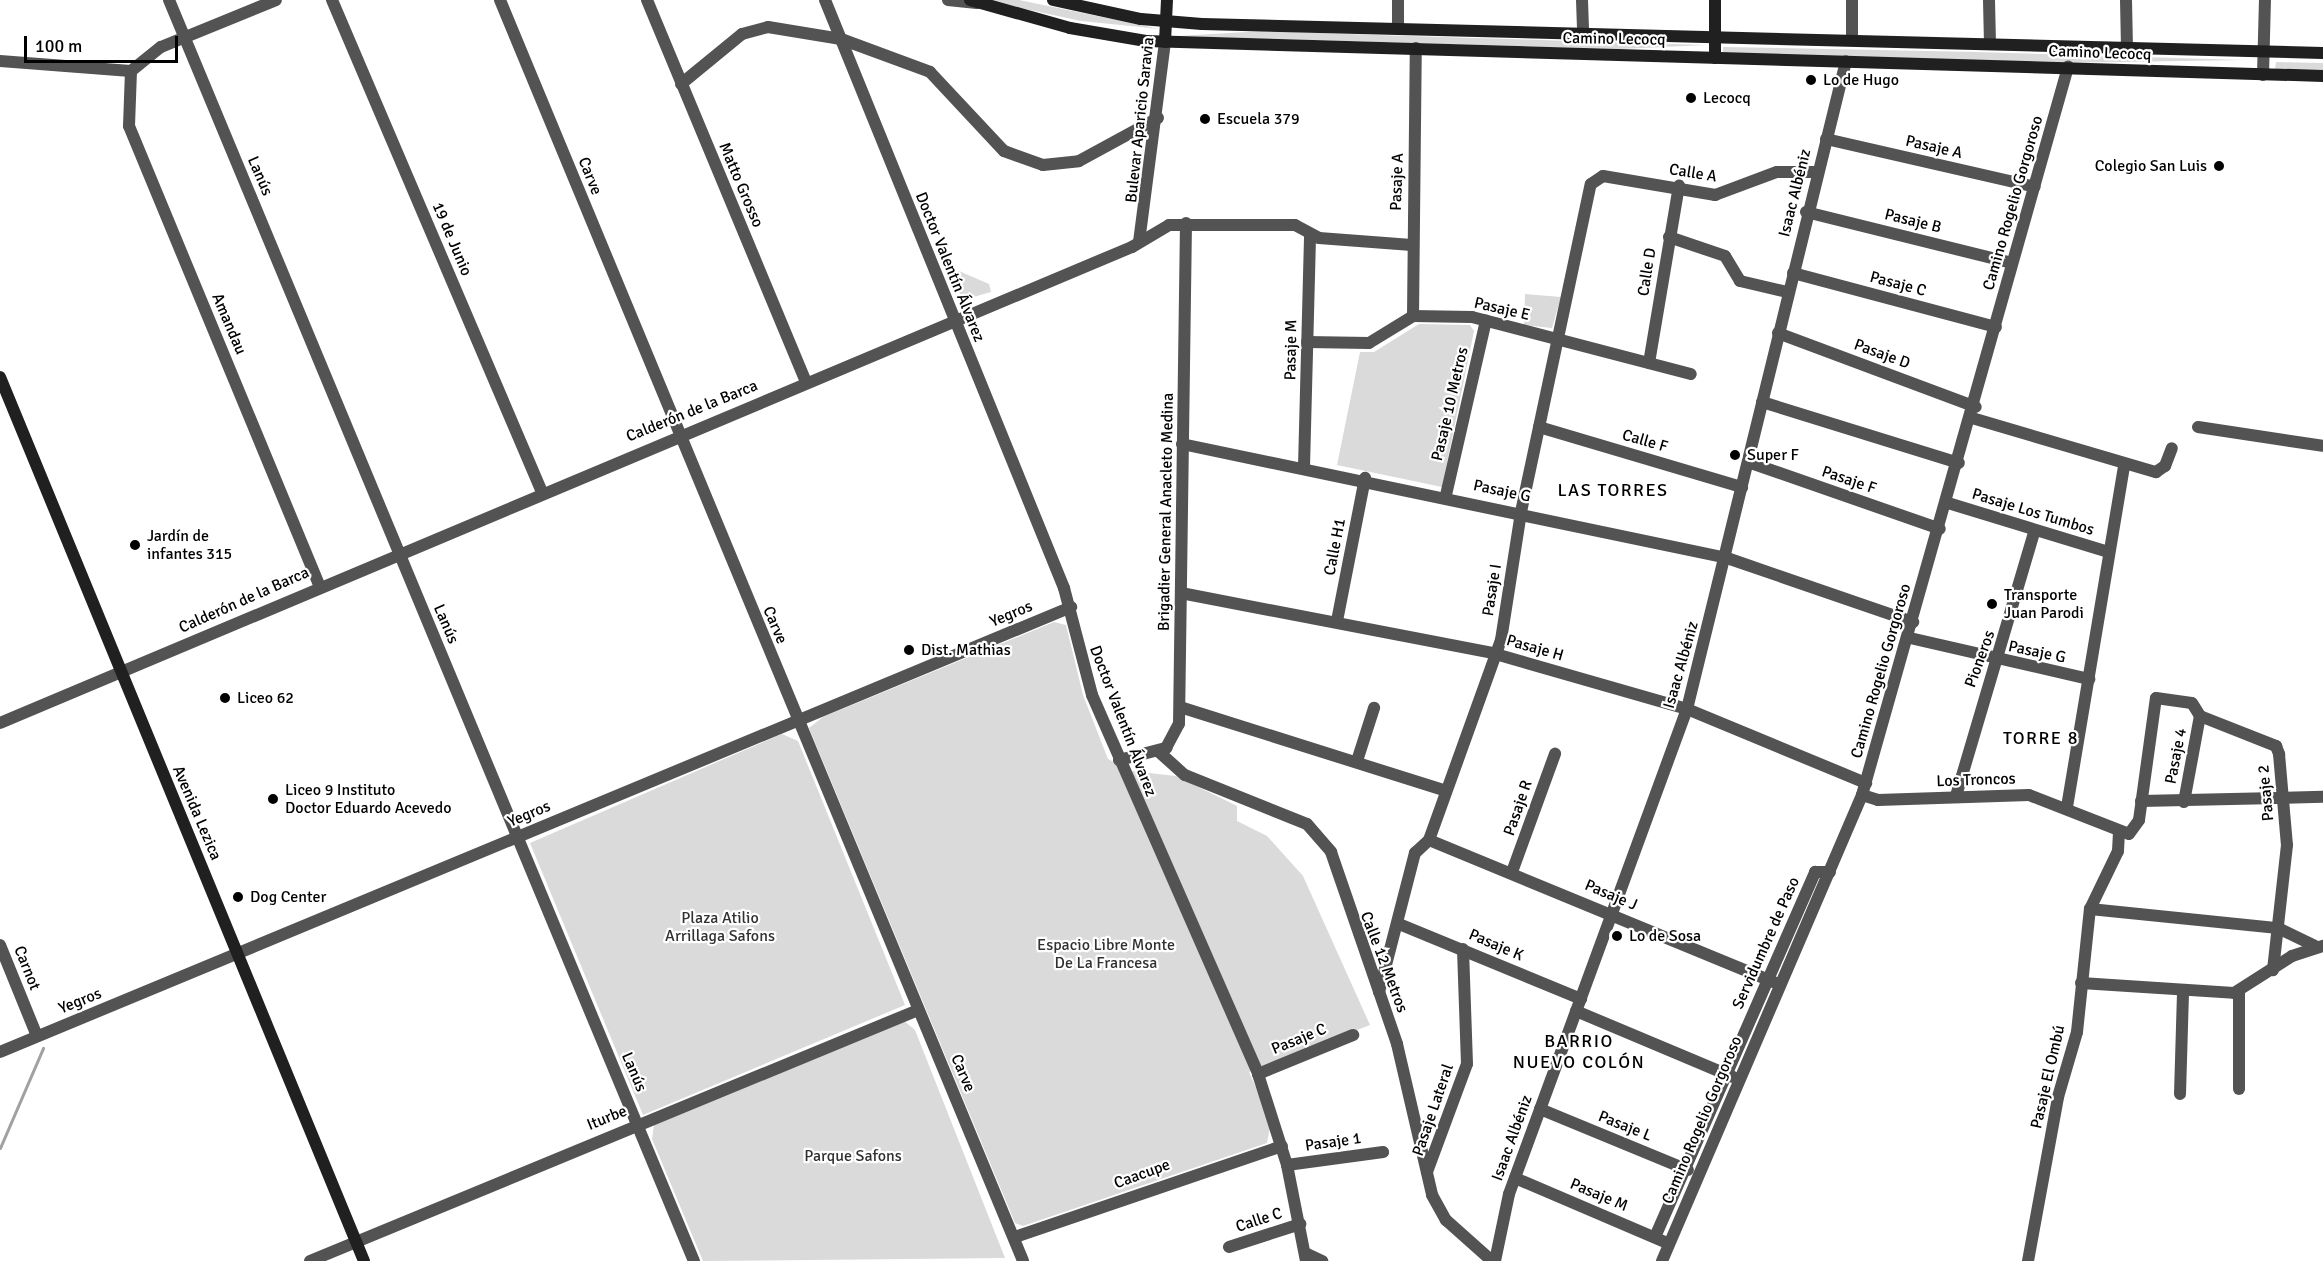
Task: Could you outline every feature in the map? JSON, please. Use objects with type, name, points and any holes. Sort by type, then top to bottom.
[{"type":"street","name":"Lanús","points":[[169,0],[694,1261]]},
{"type":"street","points":[[0,61],[131,71],[152,53],[276,0]]},
{"type":"street","name":"19 de Junio","points":[[332,0],[542,492]]},
{"type":"street","name":"Carve","points":[[500,0],[678,435],[1015,1237],[1023,1261]]},
{"type":"street","name":"Matto Grosso","points":[[647,0],[806,382]]},
{"type":"street","name":"Doctor Valentín Álvarez","points":[[825,0],[1071,607],[1081,666],[1119,760],[1258,1074],[1287,1165],[1306,1257]]},
{"type":"street","points":[[948,0],[973,2]]},
{"type":"street","name":"Camino Lecocq","points":[[1053,0],[1167,22],[1715,39],[1852,40],[2323,53]]},
{"type":"street","name":"Bulevar Aparicio Saravia","points":[[1139,242],[1158,118],[1167,0]]},
{"type":"street","points":[[1398,0],[1398,28]]},
{"type":"street","points":[[1582,0],[1583,34]]},
{"type":"street","points":[[1715,0],[1715,58]]},
{"type":"street","points":[[1852,0],[1852,40]]},
{"type":"street","points":[[1989,0],[1990,44]]},
{"type":"street","points":[[2126,0],[2127,47]]},
{"type":"street","points":[[2263,75],[2265,0]]},
{"type":"street","name":"Camino Lecocq","points":[[973,2],[1118,38],[1165,42],[2323,76]]},
{"type":"street","points":[[681,84],[755,29],[841,39],[939,77],[989,138],[1004,151],[1043,165],[1086,159],[1158,118]]},
{"type":"street","name":"Pasaje A","points":[[1413,316],[1416,48]]},
{"type":"street","name":"Isaac Albéniz","points":[[1493,1261],[1515,1178],[1687,709],[1727,558],[1806,212],[1846,61]]},
{"type":"street","name":"Camino Rogelio Gorgoroso","points":[[1662,1261],[1697,1174],[1732,1076],[1773,981],[1830,872],[1864,789],[1910,638],[1974,412],[2012,263],[2068,68]]},
{"type":"street","name":"Amandau","points":[[131,71],[129,126],[320,585]]},
{"type":"street","name":"Pasaje A","points":[[1826,139],[2035,186]]},
{"type":"street","name":"Calle A","points":[[1595,179],[1679,186],[1715,195],[1777,172],[1817,172]]},
{"type":"street","name":"Pasaje I","points":[[1379,992],[1399,924],[1415,853],[1429,840],[1492,653],[1501,640],[1521,512],[1557,339],[1595,179]]},
{"type":"street","name":"Calle D","points":[[1649,363],[1679,186]]},
{"type":"street","name":"Pasaje B","points":[[1806,212],[2012,263]]},
{"type":"street","name":"Calderón de la Barca","points":[[0,723],[398,551],[1139,242],[1169,225],[1186,223],[1295,225],[1310,234],[1367,245],[1412,245]]},
{"type":"street","name":"Brigadier General Anacleto Medina","points":[[1158,752],[1174,739],[1180,707],[1186,223]]},
{"type":"street","name":"Pasaje M","points":[[1304,467],[1310,234]]},
{"type":"street","points":[[1670,237],[1725,256],[1740,281],[1787,292]]},
{"type":"street","name":"Pasaje C","points":[[1793,273],[1996,327]]},
{"type":"street","points":[[1307,342],[1377,340],[1413,316]]},
{"type":"street","name":"Pasaje E","points":[[1413,316],[1486,321],[1691,374]]},
{"type":"street","name":"Pasaje 10 Metros","points":[[1446,495],[1486,321]]},
{"type":"street","name":"Pasaje D","points":[[1778,333],[1974,412],[2124,467],[2161,470],[2172,448]]},
{"type":"street","name":"Avenida Lezica","points":[[0,377],[364,1261]]},
{"type":"street","points":[[1762,402],[1959,463]]},
{"type":"street","name":"Calle F","points":[[1539,427],[1742,487]]},
{"type":"street","points":[[2198,427],[2323,446]]},
{"type":"street","name":"Pasaje G","points":[[1182,444],[1365,478],[1727,558],[1913,622]]},
{"type":"street","name":"Pasaje F","points":[[1748,462],[1940,529]]},
{"type":"street","points":[[2067,807],[2124,467]]},
{"type":"street","name":"Calle H1","points":[[1337,621],[1365,478]]},
{"type":"street","name":"Pasaje Los Tumbos","points":[[1948,503],[2034,533],[2108,552]]},
{"type":"street","name":"Pioneros","points":[[1956,796],[1990,677],[2000,662],[2034,533]]},
{"type":"street","name":"Pasaje H","points":[[1181,593],[1337,621],[1492,653],[1687,709],[1864,789]]},
{"type":"street","name":"Yegros","points":[[0,1052],[1071,607]]},
{"type":"street","name":"Pasaje G","points":[[1910,638],[2000,662],[2089,679]]},
{"type":"street","name":"Pasaje 2","points":[[2142,801],[2156,698],[2192,703],[2200,717],[2276,746],[2287,845],[2273,970]]},
{"type":"street","points":[[1180,707],[1444,790]]},
{"type":"street","points":[[1357,761],[1374,708]]},
{"type":"street","name":"Pasaje 4","points":[[2184,802],[2200,717]]},
{"type":"street","points":[[1119,760],[1158,752]]},
{"type":"street","name":"Calle 12 Metros","points":[[1158,752],[1185,775],[1307,824],[1319,835],[1331,852],[1379,992],[1427,1172],[1446,1220],[1493,1261]]},
{"type":"street","name":"Pasaje R","points":[[1512,872],[1555,754]]},
{"type":"street","name":"Los Troncos","points":[[1864,789],[1878,800],[2016,794],[2067,807],[2120,833]]},
{"type":"street","points":[[2120,833],[2136,827],[2142,801],[2184,802],[2323,797]]},
{"type":"street","name":"Pasaje El Ombú","points":[[2028,1261],[2058,1097],[2077,1032],[2090,909],[2118,851],[2120,833]]},
{"type":"street","name":"Pasaje J","points":[[1429,840],[1512,872],[1773,981]]},
{"type":"street","points":[[2090,909],[2278,928],[2319,946]]},
{"type":"street","name":"Pasaje K","points":[[1399,924],[1463,949],[1732,1076]]},
{"type":"street","name":"Carnot","points":[[0,945],[37,1036]]},
{"type":"street","points":[[2081,983],[2183,992],[2239,991],[2319,946]]},
{"type":"street","name":"Pasaje Lateral","points":[[1427,1172],[1467,1064],[1463,949]]},
{"type":"street","points":[[2239,991],[2239,1089]]},
{"type":"street","points":[[2180,1094],[2183,992]]},
{"type":"street","name":"Iturbe","points":[[310,1261],[918,1010]]},
{"type":"street","name":"Pasaje C","points":[[1258,1074],[1353,1035]]},
{"type":"street","points":[[1655,1237],[1682,1168],[1732,1076]]},
{"type":"street","name":"Pasaje L","points":[[1540,1109],[1697,1174]]},
{"type":"street","name":"Caacupe","points":[[1015,1237],[1282,1146]]},
{"type":"street","name":"Pasaje 1","points":[[1287,1165],[1383,1152]]},
{"type":"street","name":"Pasaje M","points":[[1515,1178],[1669,1243]]},
{"type":"street","name":"Calle C","points":[[1229,1247],[1300,1224]]},
{"type":"street","points":[[1306,1257],[1322,1261]]},
{"type":"green space","points":[[984,0],[1019,0],[1160,29],[1081,21]]},
{"type":"green space","points":[[1263,31],[1707,45],[1620,49],[1178,36]]},
{"type":"green space","points":[[1723,47],[2245,60],[2058,63],[1723,53]]},
{"type":"green space","points":[[2276,62],[2323,63],[2323,71],[2275,69]]},
{"type":"green space","points":[[959,271],[989,284],[991,292],[963,300],[952,278]]},
{"type":"green space","points":[[1525,294],[1561,297],[1552,328],[1524,325]]},
{"type":"green space","points":[[1419,324],[1470,325],[1474,331],[1442,487],[1337,465],[1360,352],[1374,352]]},
{"type":"green space","name":"Espacio Libre Monte De La Francesa","points":[[1054,622],[1066,625],[1083,695],[1108,759],[1131,771],[1176,776],[1237,806],[1237,821],[1267,836],[1303,876],[1370,1025],[1249,1072],[1271,1122],[1267,1143],[1023,1226],[1015,1223],[809,728],[823,717]]},
{"type":"green space","name":"Plaza Atilio Arrillaga Safons","points":[[782,734],[798,741],[905,1005],[643,1115],[530,843]]},
{"type":"green space","name":"Parque Safons","points":[[903,1020],[915,1030],[1005,1258],[703,1261],[652,1139],[654,1125]]},
{"type":"waterway","points":[[0,1148],[43,1048]]},
{"type":"place","name":"Lo de Hugo","points":[[1811,80]]},
{"type":"place","name":"Lecocq","points":[[1691,98]]},
{"type":"place","name":"Escuela 379","points":[[1205,119]]},
{"type":"place","name":"Colegio San Luis","points":[[2219,166]]},
{"type":"place","name":"Super F","points":[[1735,455]]},
{"type":"place","name":"Jardín de infantes 315","points":[[135,545]]},
{"type":"place","name":"Transporte Juan Parodi","points":[[1992,604]]},
{"type":"place","name":"Dist. Mathias","points":[[909,650]]},
{"type":"place","name":"Liceo 62","points":[[225,698]]},
{"type":"place","name":"Liceo 9 Instituto Doctor Eduardo Acevedo","points":[[273,799]]},
{"type":"place","name":"Dog Center","points":[[238,897]]},
{"type":"place","name":"Lo de Sosa","points":[[1617,936]]},
{"type":"district","name":"LAS TORRES","points":[[1613,490]]},
{"type":"district","name":"TORRE 8","points":[[2041,738]]},
{"type":"district","name":"BARRIO NUEVO COLÓN","points":[[1579,1052]]}]
